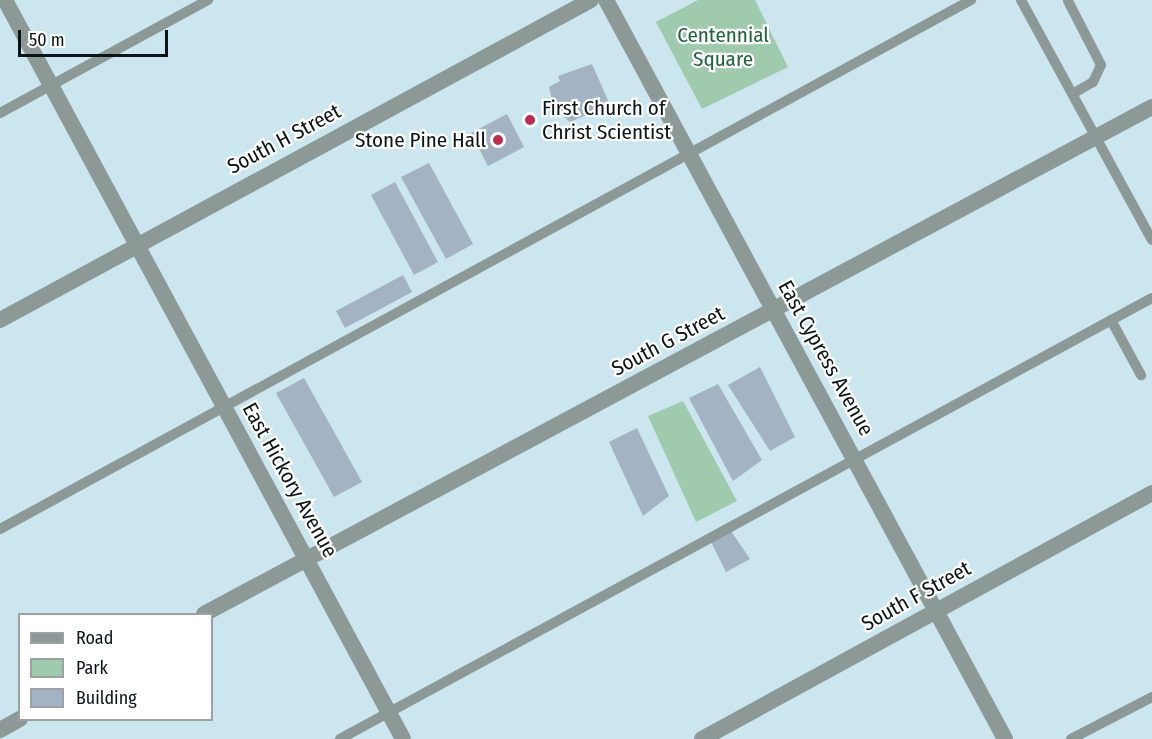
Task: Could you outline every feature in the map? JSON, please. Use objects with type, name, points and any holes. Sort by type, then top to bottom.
[{"type":"street","name":"East Hickory Avenue","points":[[5,0],[404,739]]},
{"type":"street","name":"South H Street","points":[[0,320],[137,243],[591,0]]},
{"type":"street","name":"East Cypress Avenue","points":[[606,0],[1005,739]]},
{"type":"street","name":"South G Street","points":[[207,613],[307,556],[774,310],[1152,107]]},
{"type":"street","name":"South F Street","points":[[702,739],[1152,493]]},
{"type":"street","points":[[0,730],[18,720]]},
{"type":"lane","points":[[0,112],[208,0]]},
{"type":"lane","points":[[0,529],[971,0]]},
{"type":"lane","points":[[1021,0],[1152,240]]},
{"type":"lane","points":[[1069,0],[1101,65],[1093,82],[1072,94]]},
{"type":"lane","points":[[340,739],[856,461],[1152,298]]},
{"type":"lane","points":[[1111,320],[1141,375]]},
{"type":"lane","points":[[1071,739],[1152,697]]},
{"type":"green space","name":"Centennial Square","points":[[698,0],[755,0],[788,67],[702,109],[656,22]]},
{"type":"green space","points":[[683,401],[737,501],[696,522],[648,416]]},
{"type":"building","points":[[592,64],[610,105],[570,122],[554,109],[549,87],[560,81],[558,76]]},
{"type":"building","name":"Stone Pine Hall","points":[[507,114],[524,147],[488,166],[471,133]]},
{"type":"building","points":[[429,163],[473,244],[446,259],[401,177]]},
{"type":"building","points":[[395,182],[438,262],[414,275],[371,195]]},
{"type":"building","points":[[403,275],[412,292],[345,328],[336,311]]},
{"type":"building","points":[[760,367],[795,437],[770,451],[728,385]]},
{"type":"building","points":[[304,378],[362,482],[334,497],[276,393]]},
{"type":"building","points":[[718,384],[762,460],[733,481],[689,398]]},
{"type":"building","points":[[637,428],[669,496],[643,516],[609,442]]},
{"type":"building","points":[[731,531],[750,559],[726,572],[711,542]]},
{"type":"place","name":"First Church of Christ Scientist","points":[[530,120]]},
{"type":"place","name":"Stone Pine Hall","points":[[498,140]]}]
